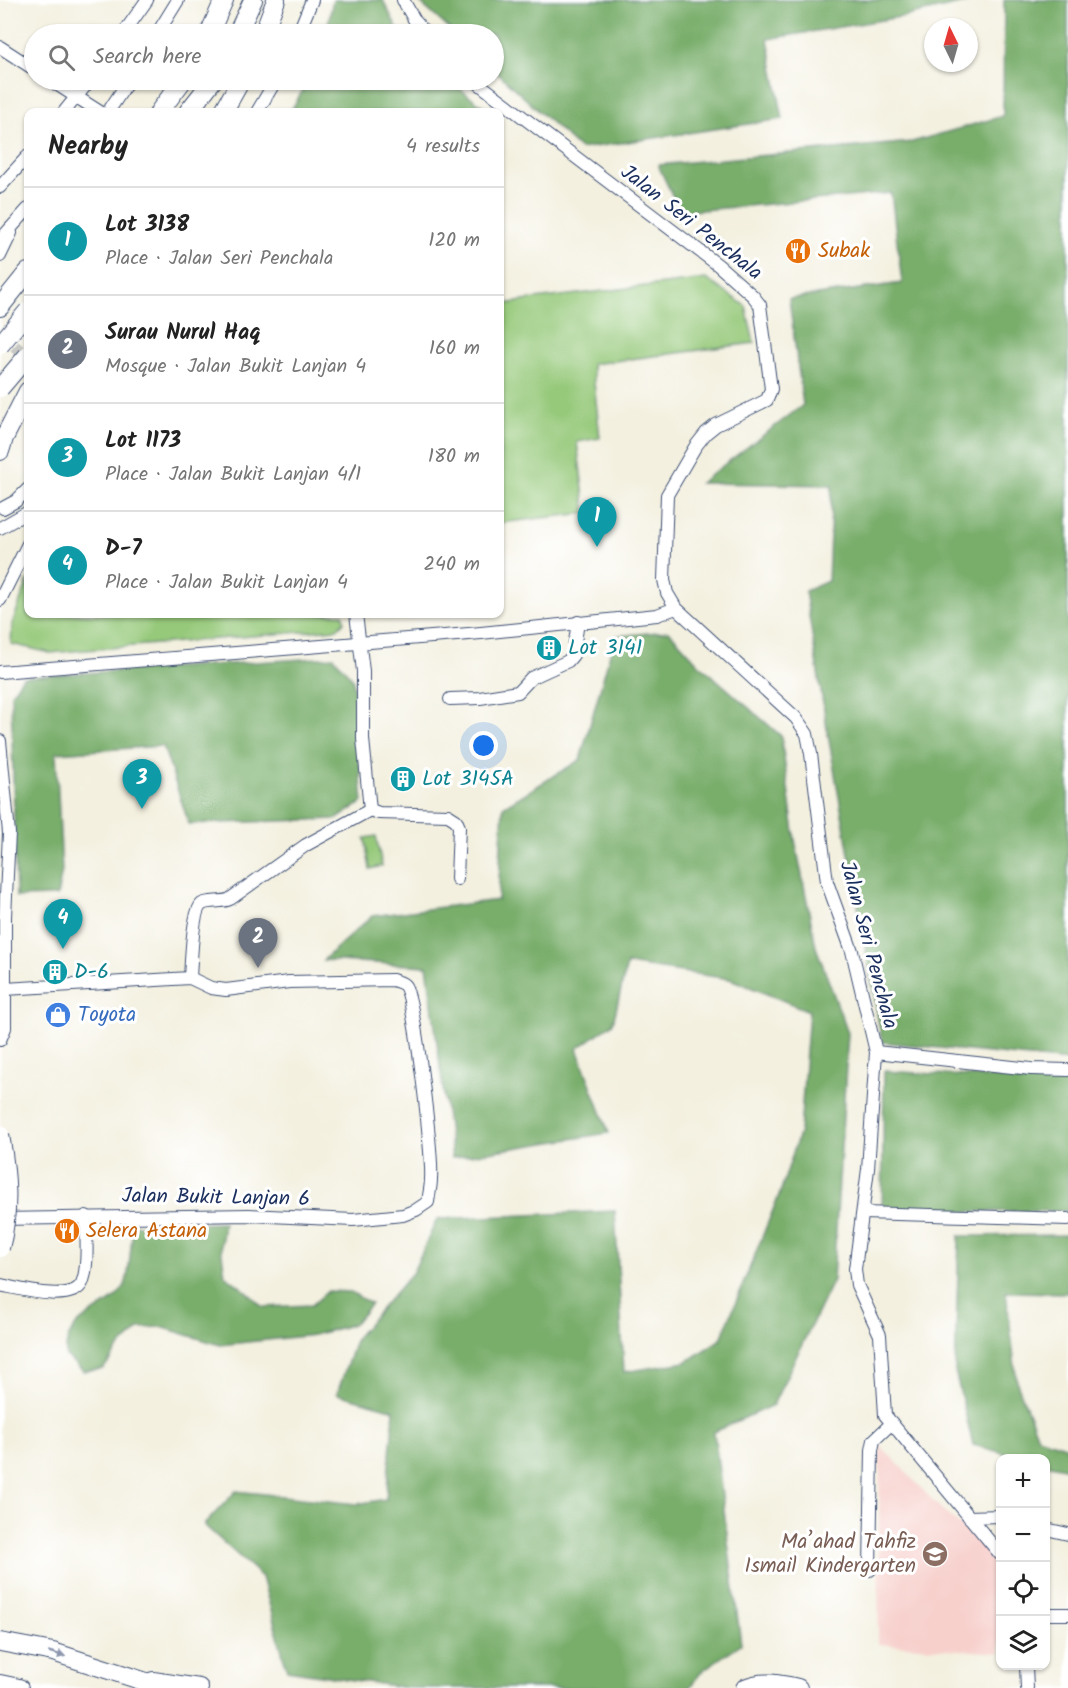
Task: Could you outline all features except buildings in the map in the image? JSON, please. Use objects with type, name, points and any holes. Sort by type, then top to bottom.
[{"type":"highway","points":[[213,24],[224,0]]},
{"type":"highway","points":[[242,24],[253,0]]},
{"type":"highway","points":[[267,24],[276,0]]},
{"type":"highway","points":[[162,108],[176,90]]},
{"type":"highway","points":[[191,108],[205,90]]},
{"type":"highway","points":[[225,108],[235,90]]},
{"type":"highway","points":[[0,307],[24,277]]},
{"type":"highway","points":[[0,345],[24,316]]},
{"type":"highway","points":[[0,388],[24,360]]},
{"type":"highway","points":[[0,452],[24,399]]},
{"type":"highway","points":[[0,1135],[7,1178],[8,1208],[0,1248]]},
{"type":"highway","points":[[0,1642],[53,1652],[165,1688]]},
{"type":"highway","points":[[134,1678],[199,1688]]},
{"type":"highway","points":[[745,1688],[750,1685],[772,1683],[798,1688]]},
{"type":"highway","points":[[0,1685],[6,1688]]},
{"type":"highway","points":[[0,1685],[19,1688]]},
{"type":"street","points":[[130,24],[147,0]]},
{"type":"street","points":[[163,24],[178,0]]},
{"type":"street","points":[[302,24],[312,0]]},
{"type":"street","points":[[403,0],[418,24]]},
{"type":"street","points":[[0,46],[24,62]]},
{"type":"street","points":[[65,90],[94,108]]},
{"type":"street","points":[[67,108],[82,90]]},
{"type":"street","points":[[111,108],[122,90]]},
{"type":"street","points":[[259,108],[270,90]]},
{"type":"street","name":"Jalan Seri Penchala","points":[[487,90],[718,265],[760,304],[771,389],[767,400],[716,425],[706,433],[695,447],[667,495],[664,580],[667,593],[676,608],[796,718],[807,734],[827,882],[852,951],[876,1052],[868,1169],[855,1269],[857,1285],[880,1335],[885,1415],[996,1549]]},
{"type":"street","points":[[0,187],[24,160]]},
{"type":"street","points":[[0,240],[24,214]]},
{"type":"street","points":[[0,256],[15,224]]},
{"type":"street","points":[[3,508],[16,501],[24,493]]},
{"type":"street","points":[[0,528],[24,514]]},
{"type":"street","points":[[0,600],[24,552]]},
{"type":"street","points":[[0,672],[481,633],[657,615],[676,608]]},
{"type":"street","points":[[356,618],[363,671],[363,739],[370,810]]},
{"type":"street","points":[[450,699],[480,699],[518,692],[531,678],[568,661],[573,655],[578,622]]},
{"type":"street","points":[[0,741],[9,833],[5,917],[5,1028],[0,1040]]},
{"type":"street","points":[[5,989],[190,978],[195,921],[199,907],[204,903],[223,902],[230,899],[306,845],[370,810],[379,813],[448,815],[456,820],[459,827],[456,879]]},
{"type":"street","name":"Jalan Bukit Lanjan 6","points":[[0,1218],[249,1215],[353,1220],[404,1215],[428,1202],[432,1178],[428,1128],[412,1013],[406,987],[393,980],[289,982],[226,990],[212,988],[190,978]]},
{"type":"street","points":[[876,1052],[1068,1070]]},
{"type":"street","points":[[863,1213],[1068,1219]]},
{"type":"street","points":[[0,1285],[53,1294],[75,1290],[81,1284],[85,1264],[86,1216]]},
{"type":"street","points":[[870,1570],[872,1450],[874,1440],[892,1423]]},
{"type":"street","points":[[969,1517],[996,1516]]},
{"type":"street","points":[[1050,1530],[1068,1534]]},
{"type":"street","points":[[1050,1614],[1068,1614]]},
{"type":"street","points":[[1026,1670],[1027,1688]]},
{"type":"shaded area","name":"Ma’ahad Tahfiz Ismail Kindergarten","points":[[880,1445],[945,1513],[980,1541],[996,1561],[996,1653],[878,1644]]},
{"type":"green space","points":[[333,0],[383,0],[395,24],[328,24]]},
{"type":"green space","points":[[417,0],[977,0],[906,16],[768,39],[783,119],[580,149],[504,79],[504,24],[444,24]]},
{"type":"green space","points":[[1004,0],[1068,0],[1068,1061],[882,1042],[805,591],[828,581],[832,485],[700,483],[803,405],[789,299],[902,283],[891,193],[680,212],[658,165],[912,142],[1003,116]]},
{"type":"green space","points":[[303,90],[461,90],[486,108],[292,108]]},
{"type":"green space","points":[[706,279],[746,306],[754,343],[592,364],[600,438],[577,442],[586,513],[504,523],[504,304]]},
{"type":"green space","points":[[24,591],[24,618],[344,618],[344,622],[337,629],[50,653],[11,644],[12,624]]},
{"type":"green space","points":[[669,631],[699,664],[781,736],[795,840],[816,947],[848,1033],[833,1280],[773,1405],[714,1432],[741,1644],[703,1670],[689,1688],[407,1688],[287,1670],[262,1577],[204,1525],[236,1491],[356,1504],[386,1499],[394,1410],[337,1394],[356,1338],[413,1272],[437,1219],[615,1211],[624,1372],[686,1362],[721,1339],[781,1190],[800,1131],[809,1011],[730,979],[627,964],[613,1023],[577,1049],[609,1133],[452,1158],[427,966],[323,960],[372,916],[498,900],[503,807],[580,760],[615,636]]},
{"type":"green space","points":[[334,657],[353,679],[363,802],[337,819],[189,824],[163,746],[56,753],[62,871],[57,896],[16,897],[11,694],[23,677]]},
{"type":"green space","points":[[376,836],[382,866],[370,869],[365,838]]},
{"type":"green space","points":[[884,1071],[1068,1082],[1068,1211],[882,1212]]},
{"type":"green space","points":[[224,1223],[221,1246],[225,1275],[263,1307],[312,1305],[328,1291],[351,1292],[371,1304],[354,1324],[314,1335],[220,1345],[161,1327],[140,1328],[120,1347],[103,1369],[83,1371],[66,1356],[67,1342],[79,1322],[118,1295],[125,1285],[133,1225]]},
{"type":"green space","points":[[1068,1235],[1068,1293],[1006,1292],[1017,1383],[1038,1437],[1068,1447],[1068,1469],[1050,1465],[1050,1454],[1007,1454],[973,1445],[955,1371],[959,1236]]},
{"type":"tunnel","points":[[1,334],[24,354]]},
{"type":"place","name":"Subak","points":[[798,251]]},
{"type":"place","name":"Lot 3138","points":[[597,547]]},
{"type":"place","name":"Lot 3141","points":[[549,648]]},
{"type":"place","name":"Lot 3145A","points":[[403,779]]},
{"type":"place","name":"Lot 1173","points":[[142,809]]},
{"type":"place","name":"D-7","points":[[63,949]]},
{"type":"place","name":"Surau Nurul Haq","points":[[258,968]]},
{"type":"place","name":"D-6","points":[[55,972]]},
{"type":"place","name":"Toyota","points":[[58,1015]]},
{"type":"place","name":"Selera Astana","points":[[67,1231]]},
{"type":"place","name":"Ma’ahad Tahfiz Ismail Kindergarten","points":[[935,1554]]}]
